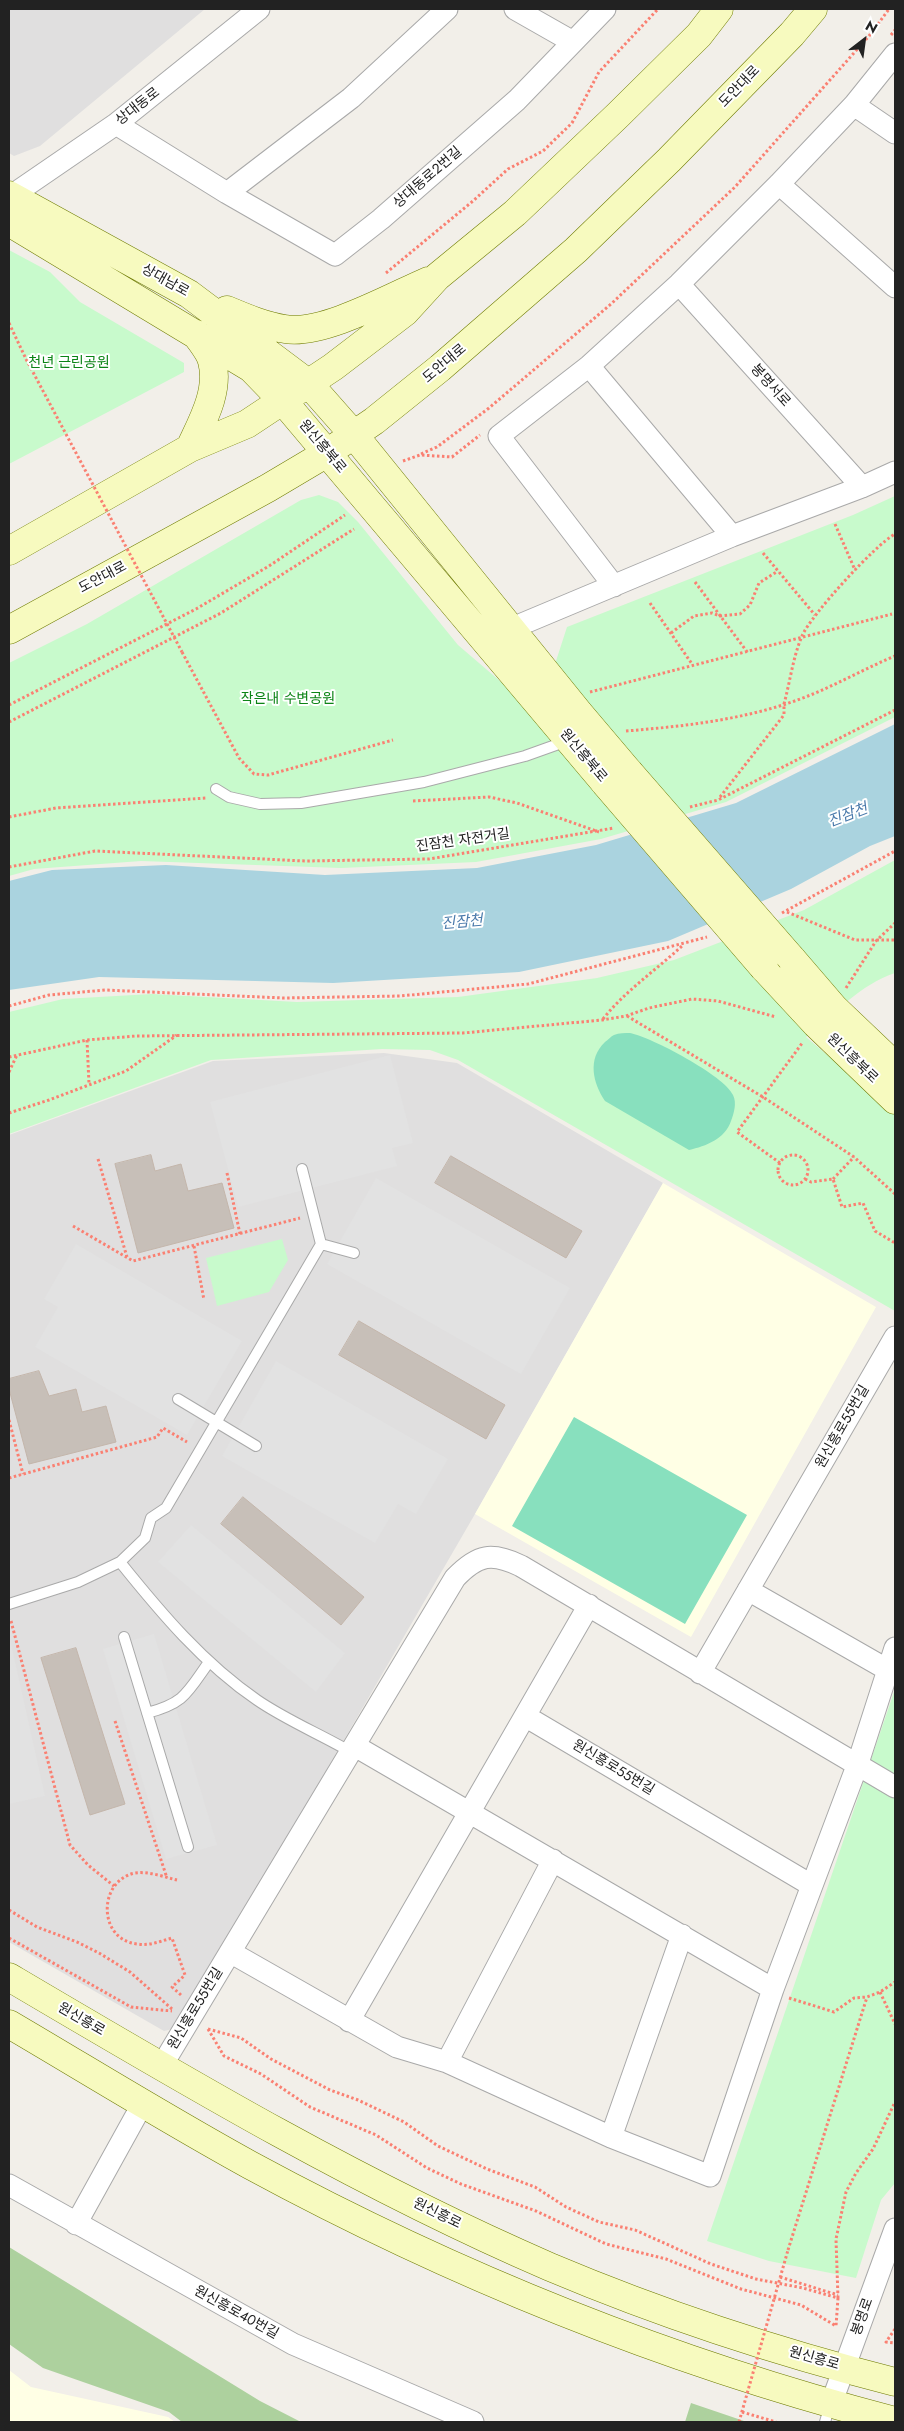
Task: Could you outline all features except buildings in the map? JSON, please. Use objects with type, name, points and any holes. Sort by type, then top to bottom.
[{"type":"street","name":"상대동로","points":[[9,204],[116,124],[259,9]]},
{"type":"street","points":[[227,193],[351,98],[447,9]]},
{"type":"street","points":[[515,9],[572,42]]},
{"type":"street","name":"상대동로2번길","points":[[116,124],[227,193],[335,254],[381,219],[517,100],[605,9]]},
{"type":"street","points":[[9,551],[190,448],[247,424],[309,384],[405,312],[437,277],[515,213],[618,115],[698,35],[719,9]]},
{"type":"street","name":"도안대로","points":[[9,630],[229,510],[327,453],[374,422],[440,368],[576,250],[669,160],[792,34],[813,9]]},
{"type":"street","points":[[614,586],[492,433],[589,366],[679,284],[779,184],[854,104],[893,45]]},
{"type":"street","points":[[854,104],[895,133]]},
{"type":"street","points":[[779,184],[895,287]]},
{"type":"street","name":"상대남로","points":[[9,204],[189,294],[309,384]]},
{"type":"street","name":"상대남로","points":[[9,204],[195,333],[251,368],[283,402]]},
{"type":"street","points":[[189,294],[258,323],[287,330],[318,327],[339,321],[437,277]]},
{"type":"street","name":"봉명서로","points":[[679,284],[862,487]]},
{"type":"street","points":[[190,448],[207,411],[214,381],[212,360],[195,333]]},
{"type":"street","points":[[589,366],[732,536]]},
{"type":"street","name":"원신흥북로","points":[[309,384],[354,435],[510,629],[629,772],[834,1008],[895,1066]]},
{"type":"street","name":"원신흥북로","points":[[283,402],[764,968],[816,1024],[895,1100]]},
{"type":"street","points":[[510,629],[732,536],[862,487],[895,472]]},
{"type":"street","name":"원신흥로55번길","points":[[700,1673],[895,1336]]},
{"type":"street","name":"원신흥로55번길","points":[[161,2067],[455,1578],[467,1566],[482,1558],[501,1557],[588,1605],[895,1787]]},
{"type":"street","points":[[748,1590],[888,1670]]},
{"type":"street","points":[[349,2021],[588,1605]]},
{"type":"street","name":"원신흥로55번길","points":[[230,1952],[349,2021],[397,2046],[447,2062],[611,2137],[710,2176],[773,1989],[857,1766],[895,1648]]},
{"type":"street","name":"원신흥로55번길","points":[[525,1716],[811,1885]]},
{"type":"street","points":[[352,1749],[470,1812],[773,1989]]},
{"type":"street","points":[[447,2062],[553,1860]]},
{"type":"street","points":[[611,2137],[682,1935]]},
{"type":"street","name":"원신흥로","points":[[9,1978],[161,2067],[359,2176],[552,2268],[668,2312],[796,2354],[895,2382]]},
{"type":"street","points":[[9,2024],[250,2164],[357,2219],[519,2294],[712,2366],[828,2413],[895,2421]]},
{"type":"street","points":[[76,2224],[144,2103]]},
{"type":"street","name":"원신흥로40번길","points":[[9,2185],[292,2344],[473,2422]]},
{"type":"street","name":"봉명로","points":[[828,2413],[895,2229]]},
{"type":"lane","points":[[216,789],[229,797],[260,804],[301,803],[424,782],[525,756],[570,740]]},
{"type":"lane","points":[[9,1604],[78,1582],[120,1562],[145,1538],[151,1518],[166,1508],[321,1244],[302,1169]]},
{"type":"lane","points":[[321,1244],[354,1253]]},
{"type":"lane","points":[[178,1399],[256,1446]]},
{"type":"lane","points":[[120,1562],[160,1612],[208,1662],[257,1700],[352,1749]]},
{"type":"lane","points":[[124,1637],[188,1847]]},
{"type":"lane","points":[[147,1713],[167,1708],[183,1699],[208,1662]]},
{"type":"path","points":[[381,277],[473,201],[508,169],[543,151],[558,137],[572,123],[599,72],[658,9]]},
{"type":"path","points":[[400,462],[437,447],[489,408],[611,304],[735,187],[869,36],[889,9]]},
{"type":"path","points":[[893,45],[895,30]]},
{"type":"path","points":[[9,322],[26,359],[239,758],[254,774],[268,775],[393,740]]},
{"type":"path","points":[[420,454],[452,457],[492,433]]},
{"type":"path","points":[[9,704],[196,609],[269,566],[345,515]]},
{"type":"path","points":[[835,524],[855,570]]},
{"type":"path","points":[[9,722],[220,613],[354,529]]},
{"type":"path","points":[[718,800],[784,715],[784,704],[802,636],[815,615],[855,570],[895,534]]},
{"type":"path","points":[[763,553],[815,615]]},
{"type":"path","points":[[671,633],[694,616],[712,613],[720,616],[740,614],[750,605],[759,583],[778,571]]},
{"type":"path","points":[[694,582],[748,652]]},
{"type":"path","points":[[650,603],[692,664]]},
{"type":"path","points":[[582,694],[692,664],[748,652],[802,636],[892,614]]},
{"type":"path","points":[[626,731],[666,728],[746,716],[808,696],[895,656]]},
{"type":"path","points":[[681,810],[718,800],[895,710]]},
{"type":"path","points":[[403,801],[490,796],[517,803],[599,832]]},
{"type":"path","points":[[9,816],[75,806],[229,797]]},
{"type":"path","name":"진잠천 자전거길","points":[[9,867],[95,851],[305,861],[429,859],[599,832],[618,827]]},
{"type":"path","points":[[777,915],[786,912],[895,851]]},
{"type":"path","points":[[786,912],[855,940],[895,940]]},
{"type":"path","points":[[845,989],[876,941],[895,923]]},
{"type":"path","points":[[9,1006],[49,995],[106,990],[283,998],[410,995],[528,984],[683,945],[711,936]]},
{"type":"path","points":[[602,1020],[617,1001],[647,979],[683,945]]},
{"type":"path","points":[[9,1057],[87,1040],[177,1035],[463,1033],[602,1020],[626,1016],[649,1008],[692,999],[718,1001],[751,1012],[784,1018]]},
{"type":"path","points":[[626,1016],[763,1097],[854,1157],[895,1194]]},
{"type":"path","points":[[9,1113],[126,1071],[177,1035]]},
{"type":"path","points":[[87,1040],[89,1084]]},
{"type":"path","points":[[780,1162],[737,1132],[804,1040]]},
{"type":"path","points":[[9,1072],[17,1054]]},
{"type":"path","points":[[791,1155],[800,1156],[806,1163],[808,1171],[805,1179],[797,1184],[789,1184],[783,1180],[778,1173],[780,1162],[791,1155]]},
{"type":"path","points":[[805,1179],[811,1182],[833,1179],[854,1157]]},
{"type":"path","points":[[98,1159],[127,1258]]},
{"type":"path","points":[[227,1173],[240,1234]]},
{"type":"path","points":[[833,1179],[842,1207],[863,1202],[875,1232],[895,1243]]},
{"type":"path","points":[[73,1226],[133,1261],[301,1218]]},
{"type":"path","points":[[194,1246],[204,1300]]},
{"type":"path","points":[[9,1420],[23,1474]]},
{"type":"path","points":[[9,1478],[157,1437],[163,1428],[187,1442]]},
{"type":"path","points":[[11,1621],[70,1845],[88,1865],[114,1886]]},
{"type":"path","points":[[115,1721],[167,1878]]},
{"type":"path","points":[[177,1880],[147,1873],[123,1878],[114,1886],[108,1897],[106,1909],[109,1921],[115,1932],[124,1940],[148,1945],[172,1938],[184,1975],[172,1987],[182,1995],[180,2004]]},
{"type":"path","points":[[9,1910],[37,1927],[77,1942],[99,1953],[130,1972],[177,2012],[131,2007],[9,1938]]},
{"type":"path","points":[[773,1989],[795,2002],[834,2012],[854,1998],[867,1997],[880,1992],[895,1982]]},
{"type":"path","points":[[880,1992],[895,2024]]},
{"type":"path","points":[[739,2422],[788,2250],[867,1997]]},
{"type":"path","points":[[838,2297],[756,2279],[710,2264],[635,2230],[599,2222],[566,2207],[535,2187],[487,2169],[438,2146],[404,2122],[358,2100],[330,2090],[271,2059],[241,2038],[208,2029],[224,2056],[261,2074],[310,2107],[376,2135],[427,2168],[461,2184],[536,2211],[606,2244],[666,2259],[741,2289],[801,2305],[836,2326],[838,2297],[836,2239],[846,2192],[856,2173],[873,2150],[895,2102]]},
{"type":"path","points":[[780,2277],[838,2297]]},
{"type":"path","points":[[895,2329],[886,2342],[895,2343]]},
{"type":"path","points":[[742,2412],[776,2422]]},
{"type":"shaded area","points":[[9,9],[205,9],[40,146],[14,156],[9,153]]},
{"type":"shaded area","points":[[384,1053],[457,1063],[663,1183],[475,1514],[177,2028],[164,2031],[9,1942],[9,1135],[213,1061]]},
{"type":"shaded area","points":[[390,1055],[413,1143],[392,1148],[397,1166],[238,1207],[210,1102]]},
{"type":"shaded area","points":[[376,1178],[570,1288],[521,1374],[327,1264]]},
{"type":"shaded area","points":[[663,1183],[876,1307],[691,1637],[475,1514]]},
{"type":"shaded area","points":[[76,1244],[242,1341],[187,1435],[35,1347],[58,1307],[44,1299]]},
{"type":"shaded area","points":[[276,1361],[448,1459],[416,1514],[398,1504],[375,1543],[222,1456]]},
{"type":"shaded area","points":[[191,1525],[345,1653],[316,1692],[158,1562]]},
{"type":"shaded area","points":[[154,1634],[217,1845],[166,1859],[103,1649]]},
{"type":"shaded area","points":[[9,1635],[45,1796],[9,1804]]},
{"type":"shaded area","points":[[9,2370],[31,2387],[168,2417],[175,2422],[9,2422]]},
{"type":"green space","name":"천년 근린공원","points":[[9,250],[50,272],[80,302],[184,363],[184,372],[9,464]]},
{"type":"green space","name":"작은내 수변공원","points":[[319,495],[338,502],[358,522],[458,645],[507,687],[556,661],[567,627],[853,515],[895,496],[895,717],[726,802],[601,839],[476,862],[341,868],[141,861],[34,869],[9,876],[9,663],[87,624],[301,500]]},
{"type":"green space","points":[[895,860],[895,973],[859,992],[806,1037],[895,1112],[895,1311],[458,1060],[430,1050],[382,1049],[211,1060],[9,1134],[9,1012],[63,999],[152,994],[297,1002],[458,997],[597,978],[674,960],[804,910]]},
{"type":"green space","points":[[630,1033],[670,1049],[702,1068],[727,1087],[733,1095],[735,1108],[728,1127],[720,1137],[708,1144],[689,1150],[605,1101],[595,1079],[594,1063],[596,1056],[599,1049],[612,1036]]},
{"type":"green space","points":[[282,1239],[288,1260],[269,1292],[217,1306],[206,1258]]},
{"type":"green space","points":[[574,1417],[747,1515],[685,1624],[512,1526]]},
{"type":"green space","points":[[895,1689],[895,2183],[881,2200],[856,2278],[769,2261],[707,2241]]},
{"type":"green space","points":[[9,2247],[260,2401],[301,2422],[182,2422],[169,2412],[43,2368],[9,2344]]},
{"type":"green space","points":[[691,2403],[747,2422],[685,2422]]},
{"type":"water","name":"진잠천","points":[[895,724],[895,836],[870,846],[791,889],[668,941],[519,972],[333,983],[99,977],[9,990],[9,881],[52,870],[166,865],[325,875],[477,868],[596,845],[736,803]]}]
